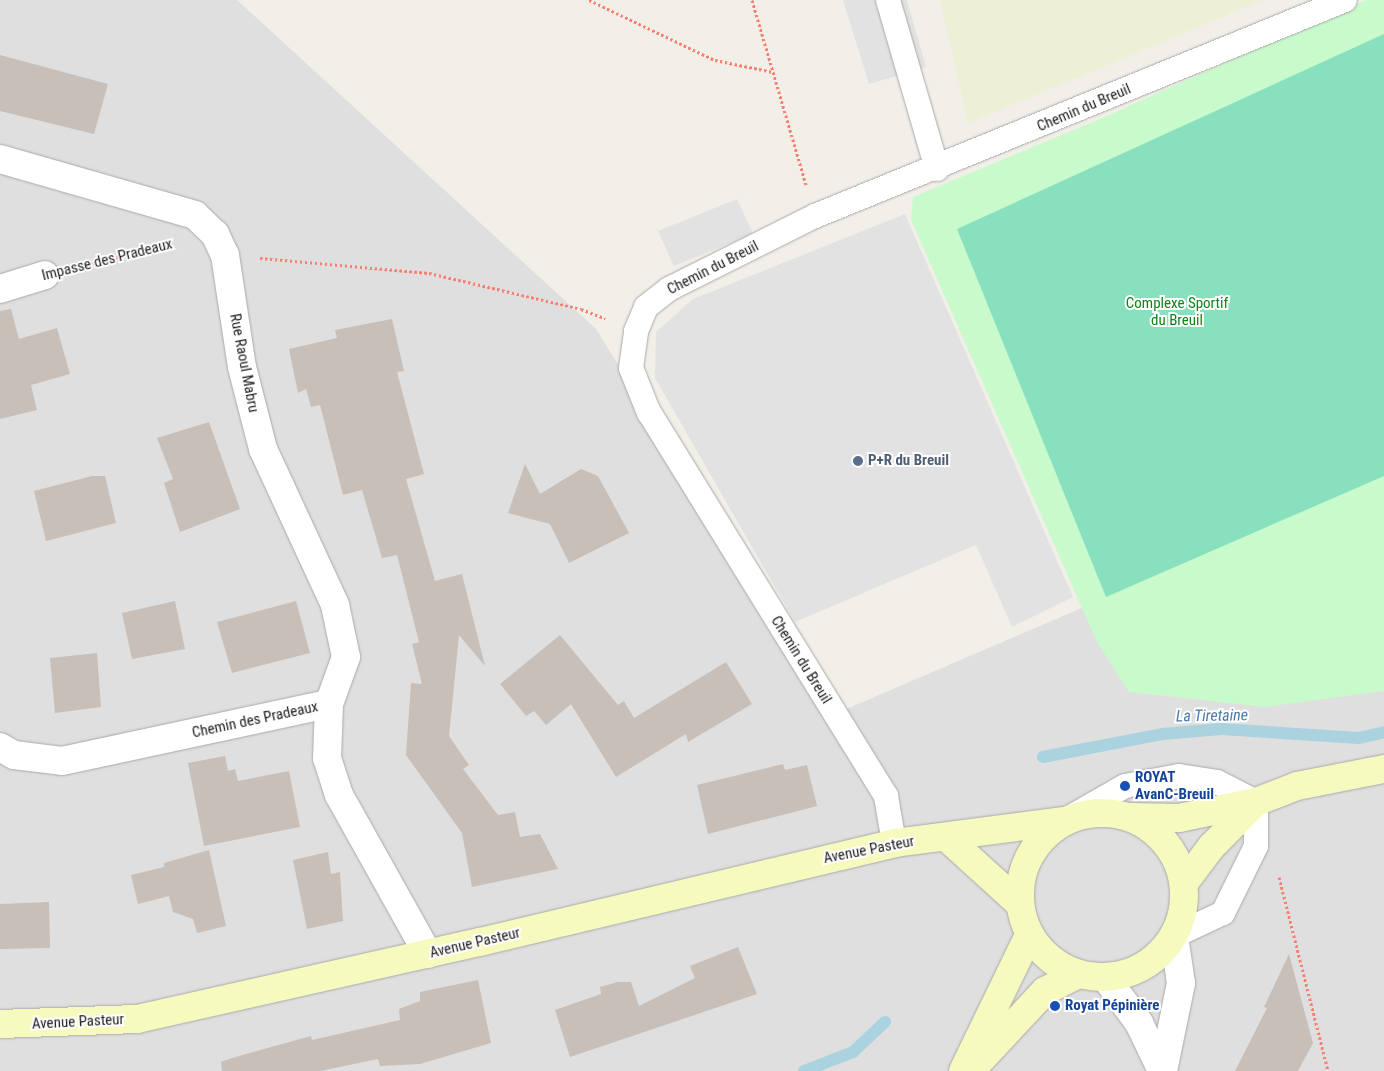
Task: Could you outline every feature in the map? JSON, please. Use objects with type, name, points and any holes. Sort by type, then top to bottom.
[{"type":"main road","points":[[1129,816],[1155,831],[1175,854],[1184,883],[1184,911],[1174,936],[1156,958],[1132,972],[1106,978],[1078,974],[1050,960],[1029,935],[1020,904],[1023,870],[1039,841],[1064,821],[1096,812],[1129,816],[1179,818],[1256,802],[1297,786],[1384,768]]},
{"type":"main road","points":[[1184,883],[1212,846],[1256,802]]},
{"type":"main road","name":"Avenue Pasteur","points":[[0,1024],[137,1019],[428,954],[894,843],[1064,821]]},
{"type":"main road","points":[[946,837],[1020,904]]},
{"type":"main road","points":[[963,1071],[1029,935]]},
{"type":"main road","points":[[971,1071],[1045,991],[1078,974]]},
{"type":"street","points":[[0,159],[196,215],[220,244]]},
{"type":"street","name":"Rue Raoul Mabru","points":[[220,244],[242,367],[263,448],[335,605],[346,657],[330,704]]},
{"type":"street","name":"Impasse des Pradeaux","points":[[0,289],[45,275]]},
{"type":"street","name":"Chemin des Pradeaux","points":[[0,746],[14,755],[62,761],[330,704],[327,758],[339,795],[428,954]]},
{"type":"street","points":[[1162,1071],[1181,983],[1174,936]]},
{"type":"street","points":[[1106,978],[1140,1022],[1162,1071]]},
{"type":"lane","points":[[888,0],[937,169]]},
{"type":"lane","name":"Chemin du Breuil","points":[[894,843],[886,796],[649,413],[631,368],[636,331],[646,307],[669,289],[816,216],[937,169],[1345,0]]},
{"type":"lane","points":[[1064,821],[1125,786],[1179,776],[1217,782],[1256,802],[1256,846],[1223,913],[1174,936]]},
{"type":"path","points":[[589,0],[715,60],[773,72]]},
{"type":"path","points":[[752,0],[816,216]]},
{"type":"path","name":"Impasse des Pradeaux","points":[[45,275],[220,244],[429,273],[581,309],[636,331]]},
{"type":"path","points":[[1278,874],[1328,1071]]},
{"type":"shaded area","points":[[0,0],[237,0],[596,329],[835,714],[1384,478],[1384,1071],[0,1071]]},
{"type":"shaded area","points":[[843,0],[907,0],[926,67],[869,84]]},
{"type":"shaded area","points":[[737,199],[753,234],[674,266],[658,231]]},
{"type":"shaded area","name":"P+R du Breuil","points":[[905,214],[1073,597],[1012,627],[976,545],[795,622],[655,378],[656,332],[693,299]]},
{"type":"green space","points":[[940,0],[1263,0],[968,123]]},
{"type":"green space","name":"Complexe Sportif du Breuil","points":[[1366,0],[1384,0],[1384,691],[1265,707],[1129,692],[1097,642],[911,220],[913,197],[1100,119]]},
{"type":"green space","name":"Complexe Sportif du Breuil","points":[[1384,34],[1384,476],[1106,597],[957,229]]},
{"type":"building","points":[[0,55],[108,84],[94,134],[0,111]]},
{"type":"building","points":[[11,309],[19,339],[57,328],[70,374],[31,385],[37,410],[0,419],[0,311]]},
{"type":"building","points":[[392,319],[404,371],[397,372],[424,474],[406,479],[435,581],[462,574],[485,666],[459,635],[449,736],[469,765],[463,769],[498,815],[515,812],[520,837],[540,834],[558,869],[472,887],[462,833],[406,755],[411,683],[422,684],[412,644],[419,642],[397,555],[382,558],[362,490],[343,495],[320,405],[311,407],[306,389],[298,393],[289,349],[337,338],[335,330]]},
{"type":"building","points":[[209,422],[240,509],[180,532],[164,483],[173,479],[157,438]]},
{"type":"building","points":[[525,464],[540,494],[581,469],[598,476],[629,533],[569,563],[550,524],[508,513]]},
{"type":"building","points":[[92,476],[105,476],[116,523],[46,541],[34,491]]},
{"type":"building","points":[[175,601],[185,649],[132,659],[122,613]]},
{"type":"building","points":[[296,601],[310,653],[232,673],[217,622]]},
{"type":"building","points":[[560,635],[618,705],[624,701],[634,718],[726,662],[752,704],[688,742],[686,734],[616,777],[571,704],[546,725],[534,711],[526,716],[500,684]]},
{"type":"building","points":[[97,653],[101,707],[55,713],[50,658]]},
{"type":"building","points":[[225,756],[228,771],[235,769],[238,781],[289,771],[300,827],[204,846],[188,763]]},
{"type":"building","points":[[783,764],[785,770],[807,765],[817,806],[708,834],[697,785]]},
{"type":"building","points":[[209,850],[226,926],[197,933],[193,919],[173,912],[169,896],[138,904],[131,875],[164,867],[164,863]]},
{"type":"building","points":[[328,852],[331,874],[340,872],[343,921],[307,929],[293,860]]},
{"type":"building","points":[[49,902],[50,948],[0,949],[0,904]]},
{"type":"building","points":[[738,947],[757,994],[570,1057],[555,1010],[601,994],[600,987],[618,982],[631,982],[639,1006],[695,978],[690,966]]},
{"type":"building","points":[[1289,954],[1313,1043],[1298,1071],[1235,1071],[1267,1008],[1264,1007]]},
{"type":"building","points":[[478,980],[491,1043],[420,1064],[380,1066],[378,1059],[320,1071],[222,1071],[221,1062],[232,1058],[311,1036],[312,1040],[400,1020],[399,1009],[420,1001],[420,992]]},
{"type":"waterway","name":"La Tiretaine","points":[[1043,757],[1162,734],[1222,729],[1359,738],[1384,732]]},
{"type":"waterway","name":"La Tiretaine","points":[[804,1071],[853,1052],[885,1022]]},
{"type":"place","name":"P+R du Breuil","points":[[858,461]]},
{"type":"place","name":"ROYAT AvanC-Breuil","points":[[1125,786]]},
{"type":"place","name":"Royat Pépinière","points":[[1055,1006]]}]
